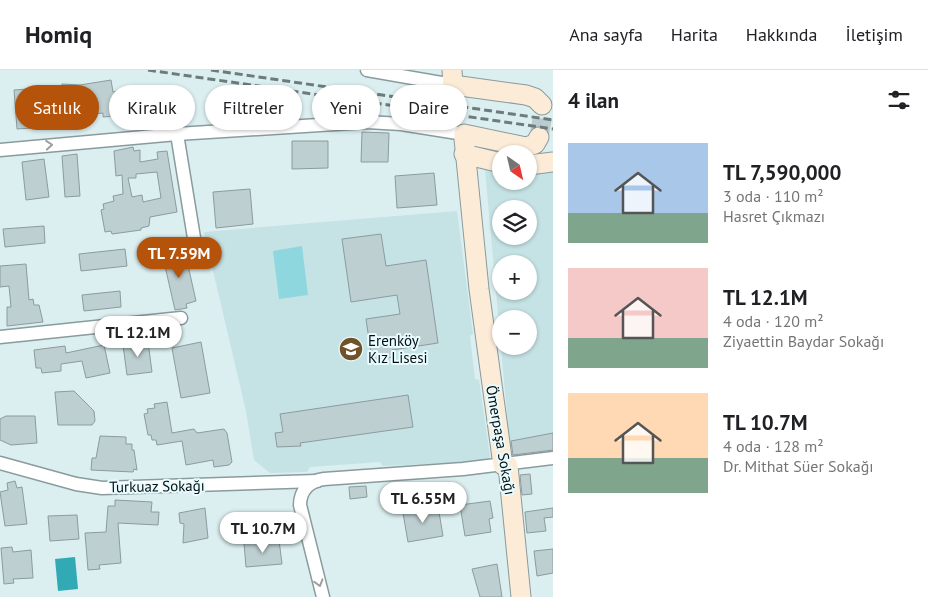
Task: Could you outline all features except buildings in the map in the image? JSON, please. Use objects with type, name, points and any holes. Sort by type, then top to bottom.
[{"type":"street","points":[[367,70],[452,78],[526,95],[535,98],[542,105]]},
{"type":"street","points":[[0,150],[177,134],[372,122],[401,124],[525,146],[534,144],[539,137]]},
{"type":"street","points":[[177,134],[195,244]]},
{"type":"street","name":"Ömerpaşa Sokağı","points":[[464,134],[464,154],[479,289],[503,464],[508,466],[521,597]]},
{"type":"street","points":[[464,154],[492,160]]},
{"type":"street","points":[[538,164],[553,162]]},
{"type":"street","points":[[0,337],[181,318]]},
{"type":"street","name":"Turkuaz Sokağı","points":[[0,463],[76,484],[102,488],[317,481],[553,458]]},
{"type":"street","points":[[317,481],[302,492],[300,505],[322,597]]},
{"type":"shaded area","points":[[485,169],[492,169],[492,190],[538,190],[538,170],[553,170],[553,450],[511,458],[502,355],[537,355],[537,310],[498,310],[497,300],[537,300],[537,255],[493,255]]},
{"type":"shaded area","name":"Erenköy Kız Lisesi","points":[[457,211],[473,334],[470,336],[475,379],[479,380],[490,457],[485,461],[383,466],[380,462],[310,467],[307,472],[270,473],[254,460],[246,411],[204,232]]},
{"type":"shaded area","points":[[302,246],[308,295],[279,299],[273,251]]},
{"type":"shaded area","points":[[75,557],[78,589],[58,591],[55,559]]},
{"type":"tunnel","points":[[539,137],[543,114],[542,105]]},
{"type":"railway","points":[[148,70],[553,129]]},
{"type":"railway","points":[[211,70],[553,120]]},
{"type":"place","name":"Erenköy Kız Lisesi","points":[[351,349]]}]
